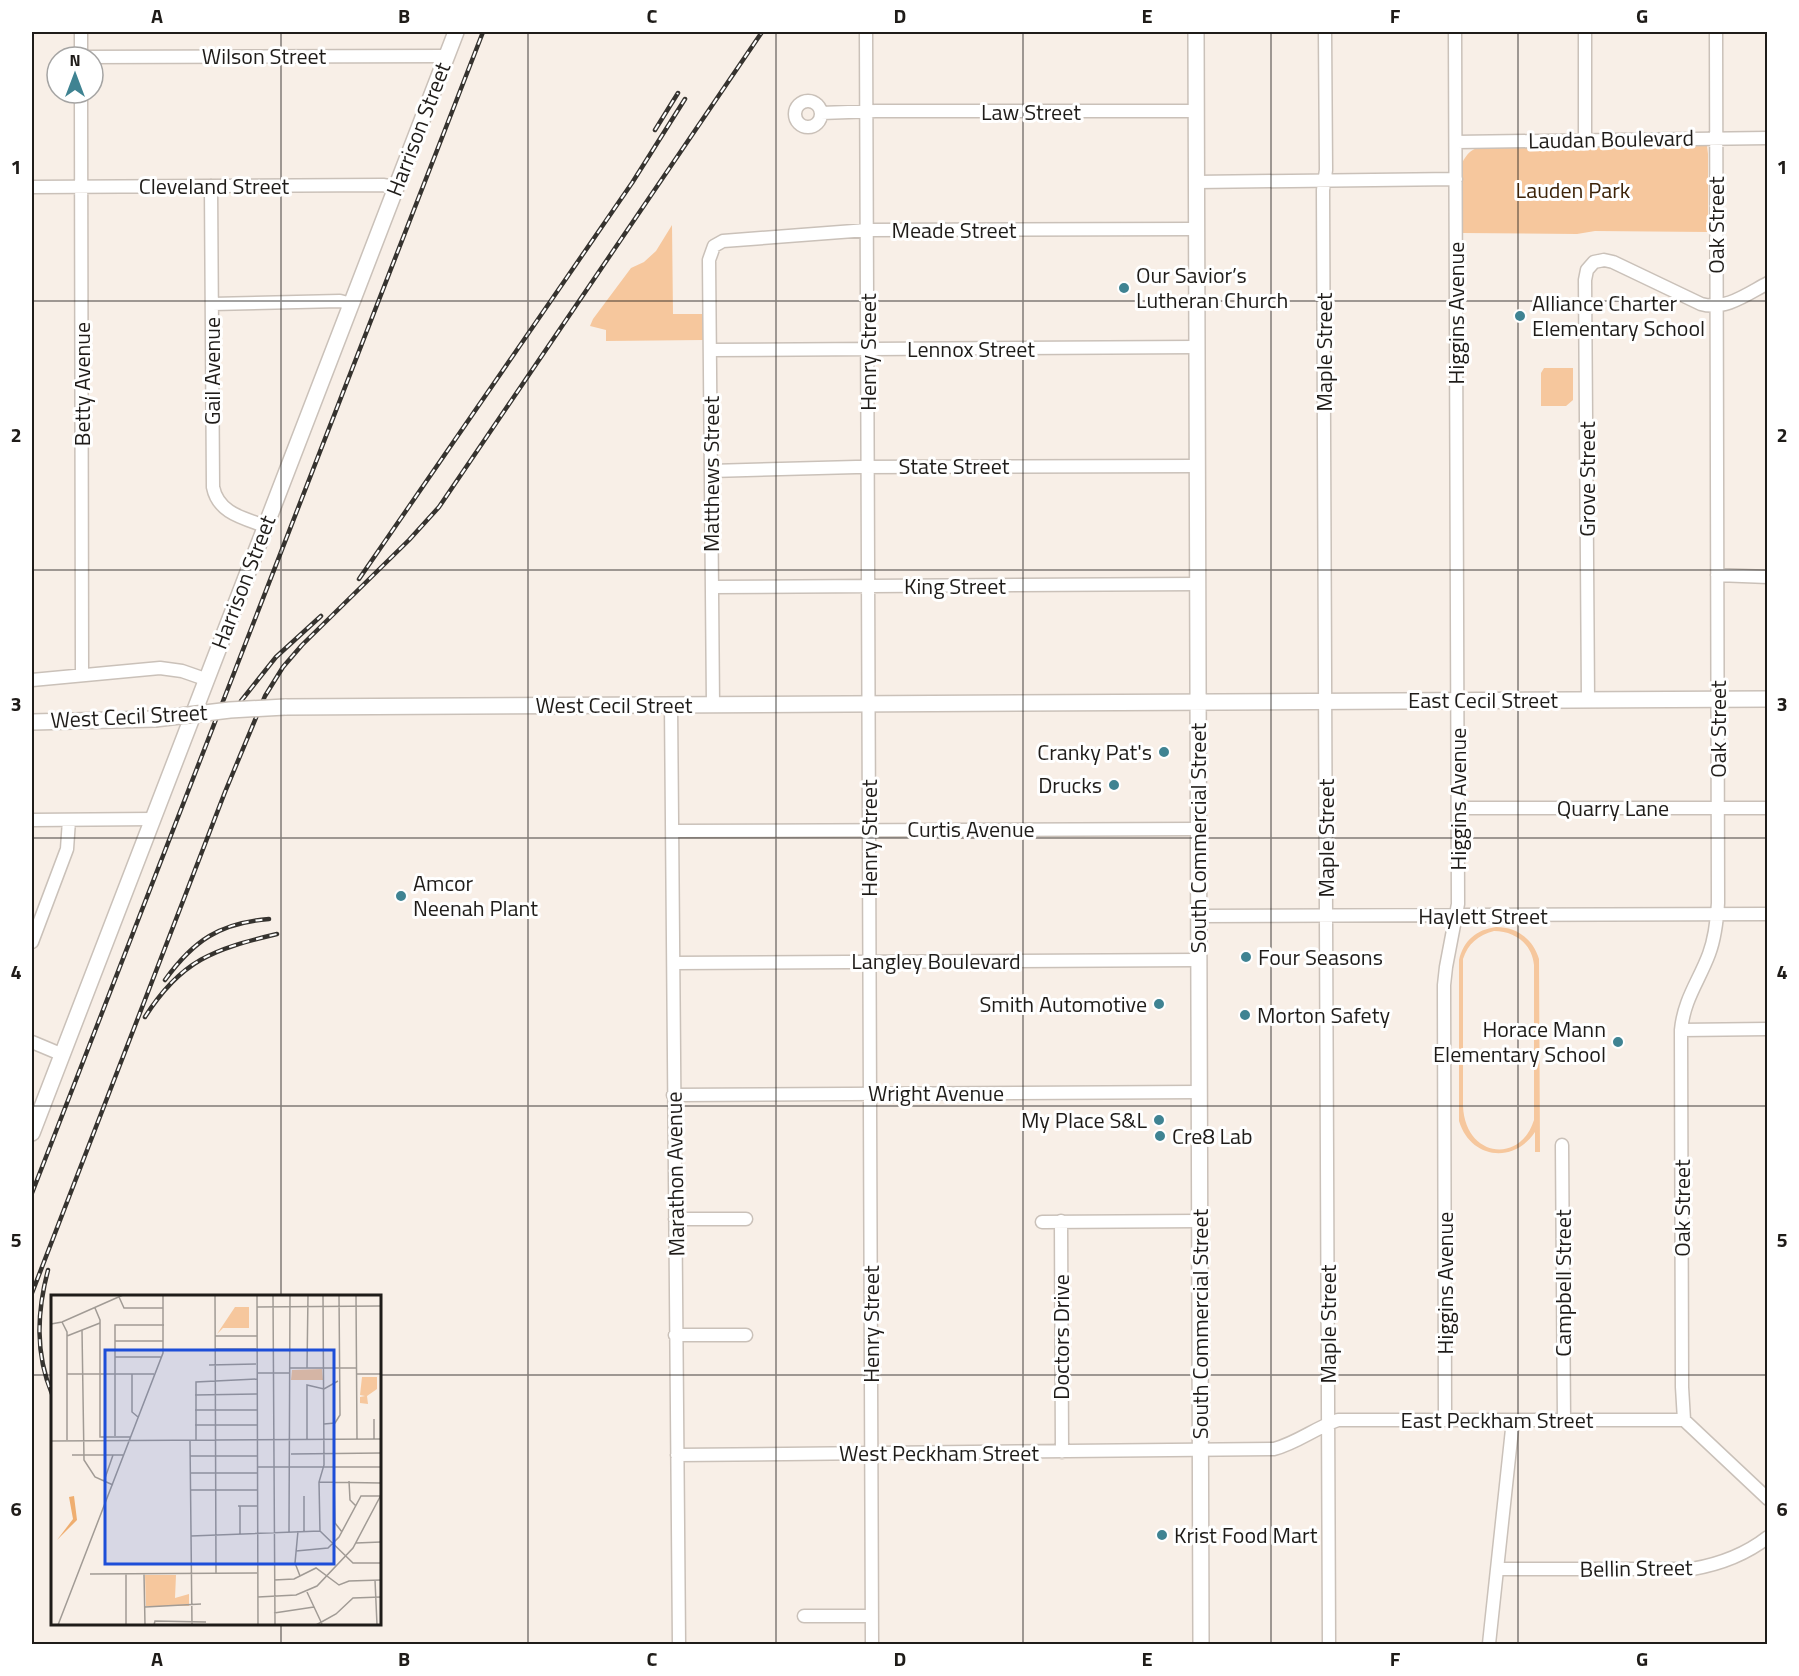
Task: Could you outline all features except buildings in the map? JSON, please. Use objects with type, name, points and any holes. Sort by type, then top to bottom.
[{"type":"main road","name":"Harrison Street","points":[[32,1133],[456,32]]},
{"type":"main road","name":"South Commercial Street","points":[[1196,32],[1201,1644]]},
{"type":"main road","name":"East Cecil Street","points":[[1198,702],[1767,699]]},
{"type":"main road","name":"West Cecil Street","points":[[32,722],[155,719],[285,707],[1198,702]]},
{"type":"street","name":"Henry Street","points":[[866,32],[872,1644]]},
{"type":"street","name":"Maple Street","points":[[1325,32],[1329,1644]]},
{"type":"street","name":"Higgins Avenue","points":[[1445,1420],[1444,985],[1457,915],[1458,810],[1455,32]]},
{"type":"street","points":[[1585,32],[1585,140]]},
{"type":"street","name":"Oak Street","points":[[1684,1420],[1681,1029],[1689,994],[1708,955],[1718,914],[1716,32]]},
{"type":"street","name":"Wilson Street","points":[[105,57],[447,56]]},
{"type":"street","name":"Betty Avenue","points":[[81,105],[82,675]]},
{"type":"street","name":"Law Street","points":[[821,113],[1196,111]]},
{"type":"street","name":"Laudan Boulevard","points":[[1455,142],[1767,138]]},
{"type":"street","points":[[1196,182],[1456,180]]},
{"type":"street","name":"Cleveland Street","points":[[32,187],[383,185],[395,187]]},
{"type":"street","name":"Gail Avenue","points":[[211,186],[214,494],[226,510],[265,526]]},
{"type":"street","name":"Meade Street","points":[[714,246],[723,241],[867,230],[1196,229]]},
{"type":"street","name":"Matthews Street","points":[[713,704],[709,260],[714,246]]},
{"type":"street","name":"Grove Street","points":[[1588,700],[1585,280],[1587,270],[1594,262],[1604,260],[1613,262],[1701,304],[1716,306]]},
{"type":"street","points":[[1716,306],[1734,301],[1767,283]]},
{"type":"street","points":[[212,304],[340,301],[351,304]]},
{"type":"street","name":"Lennox Street","points":[[710,350],[1197,347]]},
{"type":"street","name":"State Street","points":[[711,471],[868,467],[1197,466]]},
{"type":"street","points":[[1718,575],[1767,577]]},
{"type":"street","name":"King Street","points":[[712,587],[1197,584]]},
{"type":"street","points":[[32,680],[159,668],[182,671],[205,679]]},
{"type":"street","name":"Marathon Avenue","points":[[671,704],[679,1644]]},
{"type":"street","name":"Quarry Lane","points":[[1458,810],[1468,808],[1767,808]]},
{"type":"street","points":[[32,820],[154,819]]},
{"type":"street","points":[[32,942],[66,849],[69,820]]},
{"type":"street","name":"Curtis Avenue","points":[[673,831],[1198,829]]},
{"type":"street","name":"Haylett Street","points":[[1198,916],[1767,914]]},
{"type":"street","name":"Langley Boulevard","points":[[674,963],[1198,960]]},
{"type":"street","points":[[1681,1029],[1767,1029]]},
{"type":"street","points":[[32,1042],[63,1055]]},
{"type":"street","name":"Wright Avenue","points":[[673,1095],[1199,1092]]},
{"type":"street","name":"Campbell Street","points":[[1562,1145],[1564,1421]]},
{"type":"street","points":[[675,1220],[746,1219]]},
{"type":"street","name":"Doctors Drive","points":[[1061,1221],[1062,1452]]},
{"type":"street","points":[[1042,1222],[1199,1221]]},
{"type":"street","points":[[675,1335],[746,1335]]},
{"type":"street","name":"East Peckham Street","points":[[1201,1450],[1274,1449],[1338,1420],[1684,1420]]},
{"type":"street","points":[[1489,1644],[1513,1420]]},
{"type":"street","points":[[1684,1420],[1767,1499]]},
{"type":"street","name":"West Peckham Street","points":[[677,1455],[1201,1450]]},
{"type":"street","name":"Bellin Street","points":[[1497,1569],[1692,1569],[1737,1557],[1767,1538]]},
{"type":"street","points":[[804,1616],[872,1616]]},
{"type":"green space","name":"Lauden Park","points":[[1707,146],[1708,154],[1708,232],[1463,233],[1462,163],[1469,153],[1477,148]]},
{"type":"green space","points":[[672,225],[673,314],[703,314],[703,340],[606,341],[606,330],[590,326],[593,319],[631,268],[644,262],[656,251]]},
{"type":"green space","points":[[1544,368],[1573,368],[1573,400],[1566,406],[1541,406],[1541,373]]},
{"type":"green space","points":[[1496,927],[1511,929],[1523,936],[1533,946],[1539,959],[1540,1152],[1535,1152],[1535,1132],[1526,1143],[1504,1153],[1493,1153],[1482,1149],[1472,1143],[1459,1121],[1459,960],[1464,947],[1472,937]],"holes":[[[1494,931],[1521,940],[1533,958],[1534,1120],[1527,1134],[1517,1144],[1506,1149],[1494,1149],[1483,1145],[1473,1136],[1466,1123],[1463,1106],[1463,959],[1478,938]]]},
{"type":"railway","points":[[32,1193],[483,32]]},
{"type":"railway","points":[[32,1293],[225,792],[265,696],[283,667],[302,645],[409,540],[439,507],[762,32]]},
{"type":"railway","points":[[655,130],[678,93]]},
{"type":"railway","points":[[359,579],[632,183],[685,99]]},
{"type":"railway","points":[[241,701],[276,657],[321,616]]},
{"type":"railway","points":[[165,980],[187,954],[210,936],[236,925],[269,919]]},
{"type":"railway","points":[[145,1017],[172,982],[201,960],[235,945],[277,934]]},
{"type":"railway","points":[[48,1270],[40,1317],[40,1348],[51,1392]]},
{"type":"place","name":"Our Savior’s Lutheran Church","points":[[1124,288]]},
{"type":"place","name":"Alliance Charter Elementary School","points":[[1520,316]]},
{"type":"place","name":"Cranky Pat's","points":[[1164,752]]},
{"type":"place","name":"Drucks","points":[[1114,785]]},
{"type":"place","name":"Amcor Neenah Plant","points":[[401,896]]},
{"type":"place","name":"Four Seasons","points":[[1246,957]]},
{"type":"place","name":"Smith Automotive","points":[[1159,1004]]},
{"type":"place","name":"Morton Safety","points":[[1245,1015]]},
{"type":"place","name":"Horace Mann Elementary School","points":[[1618,1042]]},
{"type":"place","name":"My Place S&L","points":[[1159,1120]]},
{"type":"place","name":"Cre8 Lab","points":[[1160,1136]]},
{"type":"place","name":"Krist Food Mart","points":[[1162,1535]]}]
